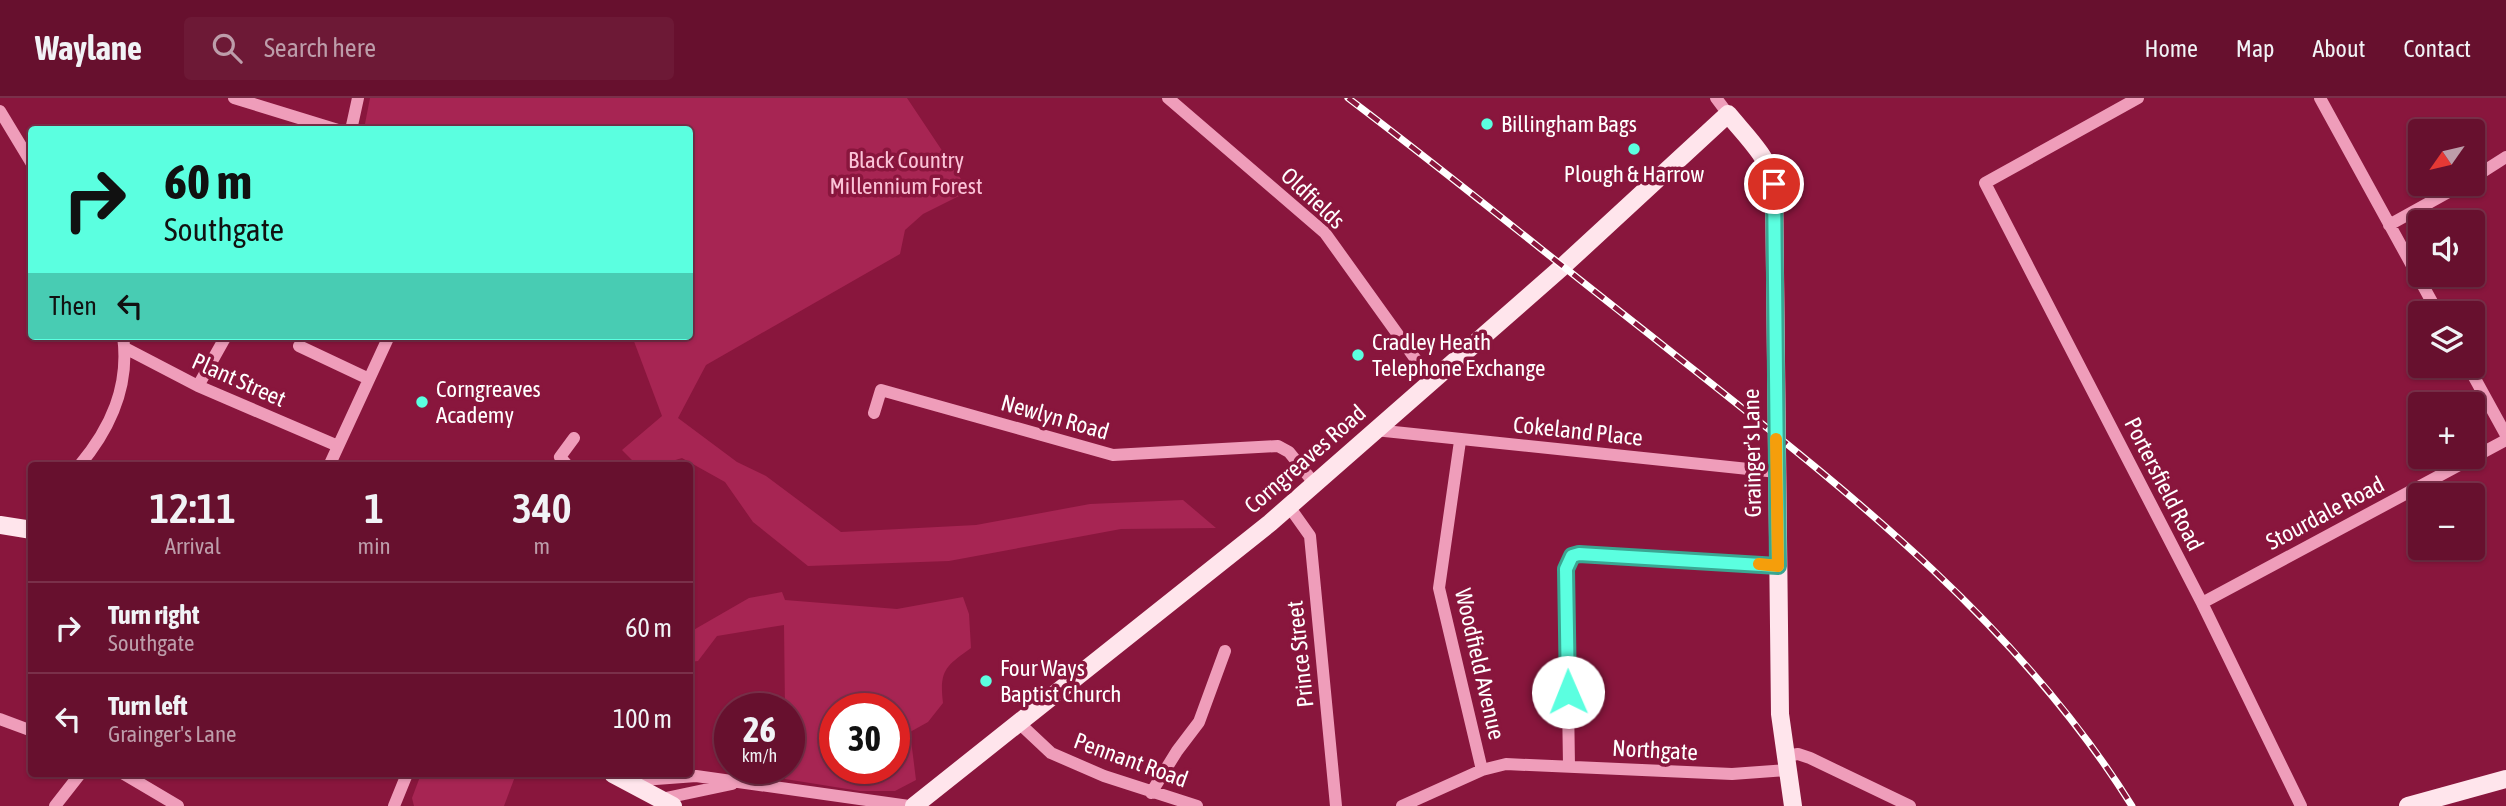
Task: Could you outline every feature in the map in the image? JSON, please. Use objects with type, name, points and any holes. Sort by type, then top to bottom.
[{"type":"main road","name":"Corngreaves Road","points":[[912,806],[1250,539],[1432,382],[1728,114]]},
{"type":"main road","name":"Grainger's Lane","points":[[1728,114],[1762,155],[1771,169],[1774,184],[1780,714],[1793,806]]},
{"type":"main road","points":[[0,525],[28,529]]},
{"type":"main road","points":[[621,777],[667,802]]},
{"type":"main road","points":[[2408,806],[2506,779]]},
{"type":"street","points":[[234,98],[325,126]]},
{"type":"street","points":[[352,126],[358,98]]},
{"type":"street","name":"Oldfields","points":[[1168,98],[1325,233],[1432,382]]},
{"type":"street","points":[[1716,98],[1728,114]]},
{"type":"street","name":"Portersfield Road","points":[[2138,98],[1985,183],[2202,603],[2301,806]]},
{"type":"street","points":[[2320,98],[2431,301]]},
{"type":"street","points":[[0,111],[28,157]]},
{"type":"street","points":[[2485,170],[2506,157]]},
{"type":"street","points":[[2389,225],[2444,196]]},
{"type":"street","points":[[198,386],[224,340]]},
{"type":"street","points":[[331,462],[387,340]]},
{"type":"street","points":[[82,462],[113,418],[122,385],[124,342]]},
{"type":"street","name":"Plant Street","points":[[124,342],[198,386],[338,446]]},
{"type":"street","points":[[299,346],[369,379]]},
{"type":"street","points":[[2475,378],[2506,435]]},
{"type":"street","name":"Newlyn Road","points":[[874,413],[881,390],[1113,456],[1278,446],[1289,452],[1314,482]]},
{"type":"street","name":"Cokeland Place","points":[[1375,430],[1460,441],[1777,472]]},
{"type":"street","points":[[560,462],[574,438]]},
{"type":"street","name":"Stourdale Road","points":[[2202,603],[2506,440]]},
{"type":"street","name":"Woodfield Avenue","points":[[1460,441],[1439,588],[1482,771]]},
{"type":"street","name":"Prince Street","points":[[1288,505],[1310,536],[1336,806]]},
{"type":"street","points":[[1569,766],[1566,569],[1572,556],[1579,554],[1778,566]]},
{"type":"street","points":[[1151,793],[1199,722],[1225,651]]},
{"type":"street","points":[[0,719],[28,730]]},
{"type":"street","name":"Pennant Road","points":[[1019,723],[1051,753],[1151,793],[1198,806]]},
{"type":"street","name":"Northgate","points":[[1402,806],[1482,771],[1506,764],[1732,774],[1787,763],[1798,754],[1910,806]]},
{"type":"street","points":[[693,776],[912,806]]},
{"type":"street","points":[[55,806],[78,777]]},
{"type":"street","points":[[129,777],[178,806]]},
{"type":"street","points":[[394,806],[406,777]]},
{"type":"street","points":[[667,802],[727,783],[872,806]]},
{"type":"green space","name":"Black Country Millennium Forest","points":[[370,98],[907,98],[969,191],[923,214],[905,230],[900,254],[706,365],[678,418],[737,462],[766,476],[841,532],[976,525],[1090,504],[1183,500],[1216,528],[1121,529],[949,561],[808,566],[753,522],[725,482],[693,462],[682,458],[669,462],[634,462],[622,450],[662,416],[634,340],[693,340],[693,126],[365,126]]},
{"type":"green space","points":[[782,592],[785,600],[897,609],[963,597],[969,614],[971,648],[946,670],[942,683],[943,703],[928,722],[910,732],[910,693],[819,693],[819,784],[908,784],[895,791],[860,791],[805,782],[805,693],[785,693],[784,625],[717,636],[698,661],[693,662],[693,630],[749,598]]},
{"type":"green space","points":[[910,732],[916,780],[910,783]]},
{"type":"green space","points":[[420,777],[515,777],[504,806],[414,806],[412,798]]},
{"type":"railway","points":[[1348,98],[1783,440],[1912,550],[1973,609],[2030,670],[2084,736],[2132,806]]},
{"type":"slow traffic","points":[[1759,564],[1778,566],[1776,439]]},
{"type":"place","name":"Billingham Bags","points":[[1487,124]]},
{"type":"place","name":"Plough & Harrow","points":[[1634,149]]},
{"type":"place","name":"Cradley Heath Telephone Exchange","points":[[1358,355]]},
{"type":"place","name":"Corngreaves Academy","points":[[422,402]]},
{"type":"place","name":"Four Ways Baptist Church","points":[[986,681]]},
{"type":"route","points":[[1568,692],[1566,569],[1572,556],[1579,554],[1778,566],[1774,397],[1774,184]]}]
